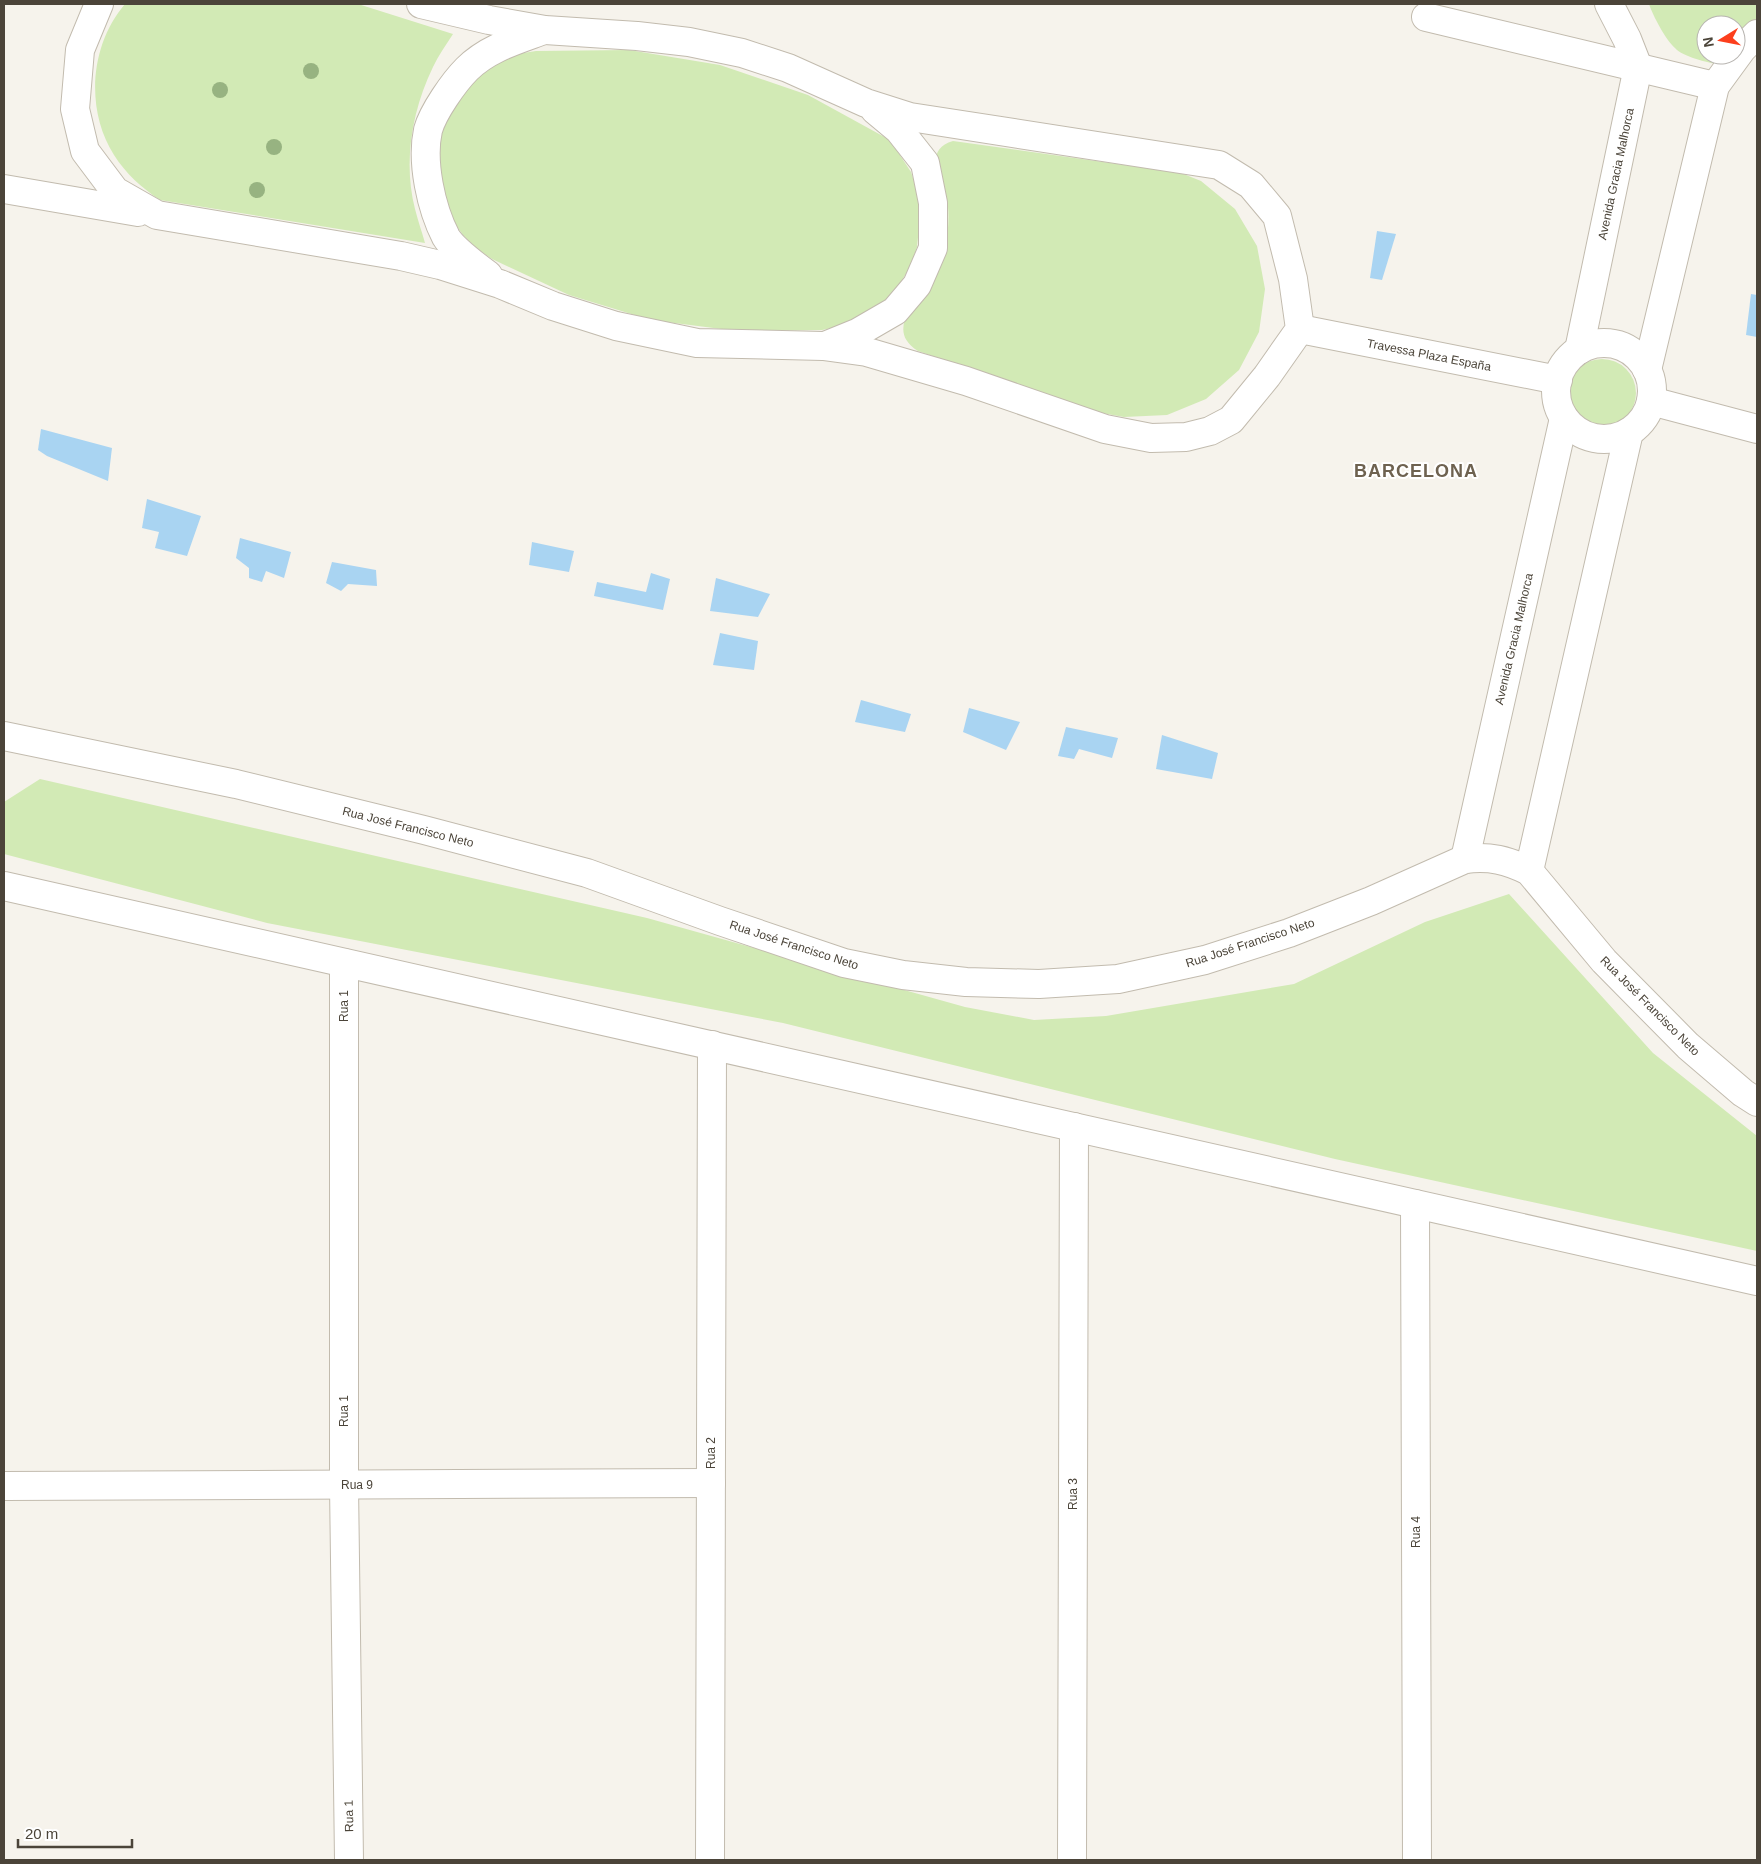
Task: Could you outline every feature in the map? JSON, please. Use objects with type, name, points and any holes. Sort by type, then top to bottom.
[{"type":"street","points":[[99,4],[80,50],[75,108],[85,151],[115,191],[156,215]]},
{"type":"street","points":[[4,189],[401,256],[440,265],[500,284],[553,306],[616,326],[697,343],[823,346],[867,352],[966,381],[1105,429],[1151,438],[1186,437],[1210,431],[1231,420],[1267,376],[1300,329],[1293,278],[1276,216],[1251,185],[1219,165],[956,126],[910,117],[866,103],[788,68],[733,51],[689,42],[637,36],[545,30],[421,4]]},
{"type":"street","points":[[1608,4],[1627,39],[1638,67]]},
{"type":"street","points":[[1426,17],[1715,86]]},
{"type":"street","points":[[500,284],[472,263],[447,238],[432,200],[426,167],[428,129],[445,94],[467,68],[500,45],[545,30]]},
{"type":"street","points":[[1647,370],[1715,86],[1742,49],[1757,34]]},
{"type":"street","name":"Avenida Gracia Malhorca","points":[[1579,350],[1638,67]]},
{"type":"street","points":[[823,346],[857,333],[895,312],[917,285],[933,248],[933,203],[925,163],[899,130],[866,103]]},
{"type":"street","name":"Travessa Plaza España","points":[[1300,329],[1558,380]]},
{"type":"street","points":[[1609,343],[1624,348],[1638,357],[1647,370],[1652,385],[1651,401],[1645,416],[1635,428],[1621,437],[1605,440],[1589,437],[1575,430],[1564,418],[1558,404],[1556,389],[1559,374],[1568,360],[1579,350],[1593,344],[1609,343]]},
{"type":"street","points":[[1651,401],[1757,429]]},
{"type":"street","name":"Avenida Gracia Malhorca","points":[[1465,859],[1564,418]]},
{"type":"street","points":[[1529,871],[1629,432]]},
{"type":"street","name":"Rua José Francisco Neto","points":[[4,736],[236,784],[424,830],[587,873],[844,963],[903,975],[966,982],[1039,984],[1118,979],[1205,960],[1288,933],[1371,901],[1465,859],[1481,857],[1498,859],[1529,871],[1604,961],[1688,1046],[1743,1093],[1757,1102]]},
{"type":"street","points":[[4,886],[1757,1281]]},
{"type":"street","name":"Rua 1","points":[[344,963],[344,1485],[350,1860]]},
{"type":"street","name":"Rua 2","points":[[710,1860],[712,1045]]},
{"type":"street","name":"Rua 3","points":[[1072,1860],[1074,1127]]},
{"type":"street","name":"Rua 4","points":[[1415,1204],[1417,1860]]},
{"type":"street","name":"Rua 9","points":[[4,1486],[711,1483]]},
{"type":"green space","points":[[125,4],[358,4],[453,34],[437,59],[426,84],[415,118],[412,136],[410,155],[411,191],[425,243],[160,200],[147,191],[129,174],[114,155],[105,137],[99,118],[96,98],[98,58],[104,38],[113,20]]},
{"type":"green space","points":[[1649,4],[1757,4],[1757,34],[1746,46],[1746,15],[1696,15],[1696,59],[1679,51],[1671,44]]},
{"type":"green space","points":[[629,50],[720,65],[808,95],[890,140],[911,172],[921,209],[917,247],[911,265],[889,297],[875,310],[841,326],[822,330],[737,331],[651,320],[569,295],[492,259],[476,248],[452,220],[444,203],[437,167],[441,130],[448,112],[470,82],[500,61],[517,54],[536,51]]},
{"type":"green space","points":[[953,141],[1181,173],[1201,181],[1235,209],[1257,246],[1265,289],[1259,332],[1239,370],[1206,399],[1167,415],[1124,417],[1102,413],[918,351],[910,345],[903,331],[906,317],[944,252],[948,226],[948,207],[939,179],[936,160],[937,152],[943,146]]},
{"type":"green space","points":[[1602,359],[1615,361],[1626,369],[1634,380],[1636,393],[1634,406],[1626,417],[1615,425],[1602,427],[1589,425],[1578,417],[1570,406],[1568,393],[1570,380],[1578,369],[1589,361]]},
{"type":"green space","points":[[40,779],[647,918],[965,1007],[1034,1020],[1106,1016],[1294,984],[1425,922],[1509,894],[1653,1053],[1757,1136],[1757,1251],[1335,1159],[783,1023],[267,923],[4,854],[4,802]]},
{"type":"water","points":[[1377,231],[1396,234],[1382,280],[1370,278]]},
{"type":"water","points":[[1751,294],[1757,295],[1757,337],[1746,335]]},
{"type":"water","points":[[41,429],[112,448],[108,481],[47,456],[38,450]]},
{"type":"water","points":[[147,499],[201,516],[187,556],[155,548],[159,532],[142,528]]},
{"type":"water","points":[[240,538],[291,552],[284,578],[266,571],[262,582],[249,578],[249,568],[236,558]]},
{"type":"water","points":[[532,542],[574,551],[569,572],[529,565]]},
{"type":"water","points":[[332,562],[376,570],[377,586],[348,584],[341,591],[326,583]]},
{"type":"water","points":[[651,573],[670,579],[663,610],[594,596],[597,582],[646,592]]},
{"type":"water","points":[[716,578],[770,594],[758,617],[710,611]]},
{"type":"water","points":[[720,633],[758,641],[754,670],[713,665]]},
{"type":"water","points":[[861,700],[911,714],[905,732],[855,722]]},
{"type":"water","points":[[969,708],[1020,722],[1006,750],[963,732]]},
{"type":"water","points":[[1066,727],[1118,738],[1112,758],[1079,749],[1074,759],[1058,756]]},
{"type":"water","points":[[1162,735],[1218,753],[1212,779],[1156,769]]},
{"type":"district","name":"BARCELONA","points":[[1416,471]]}]
